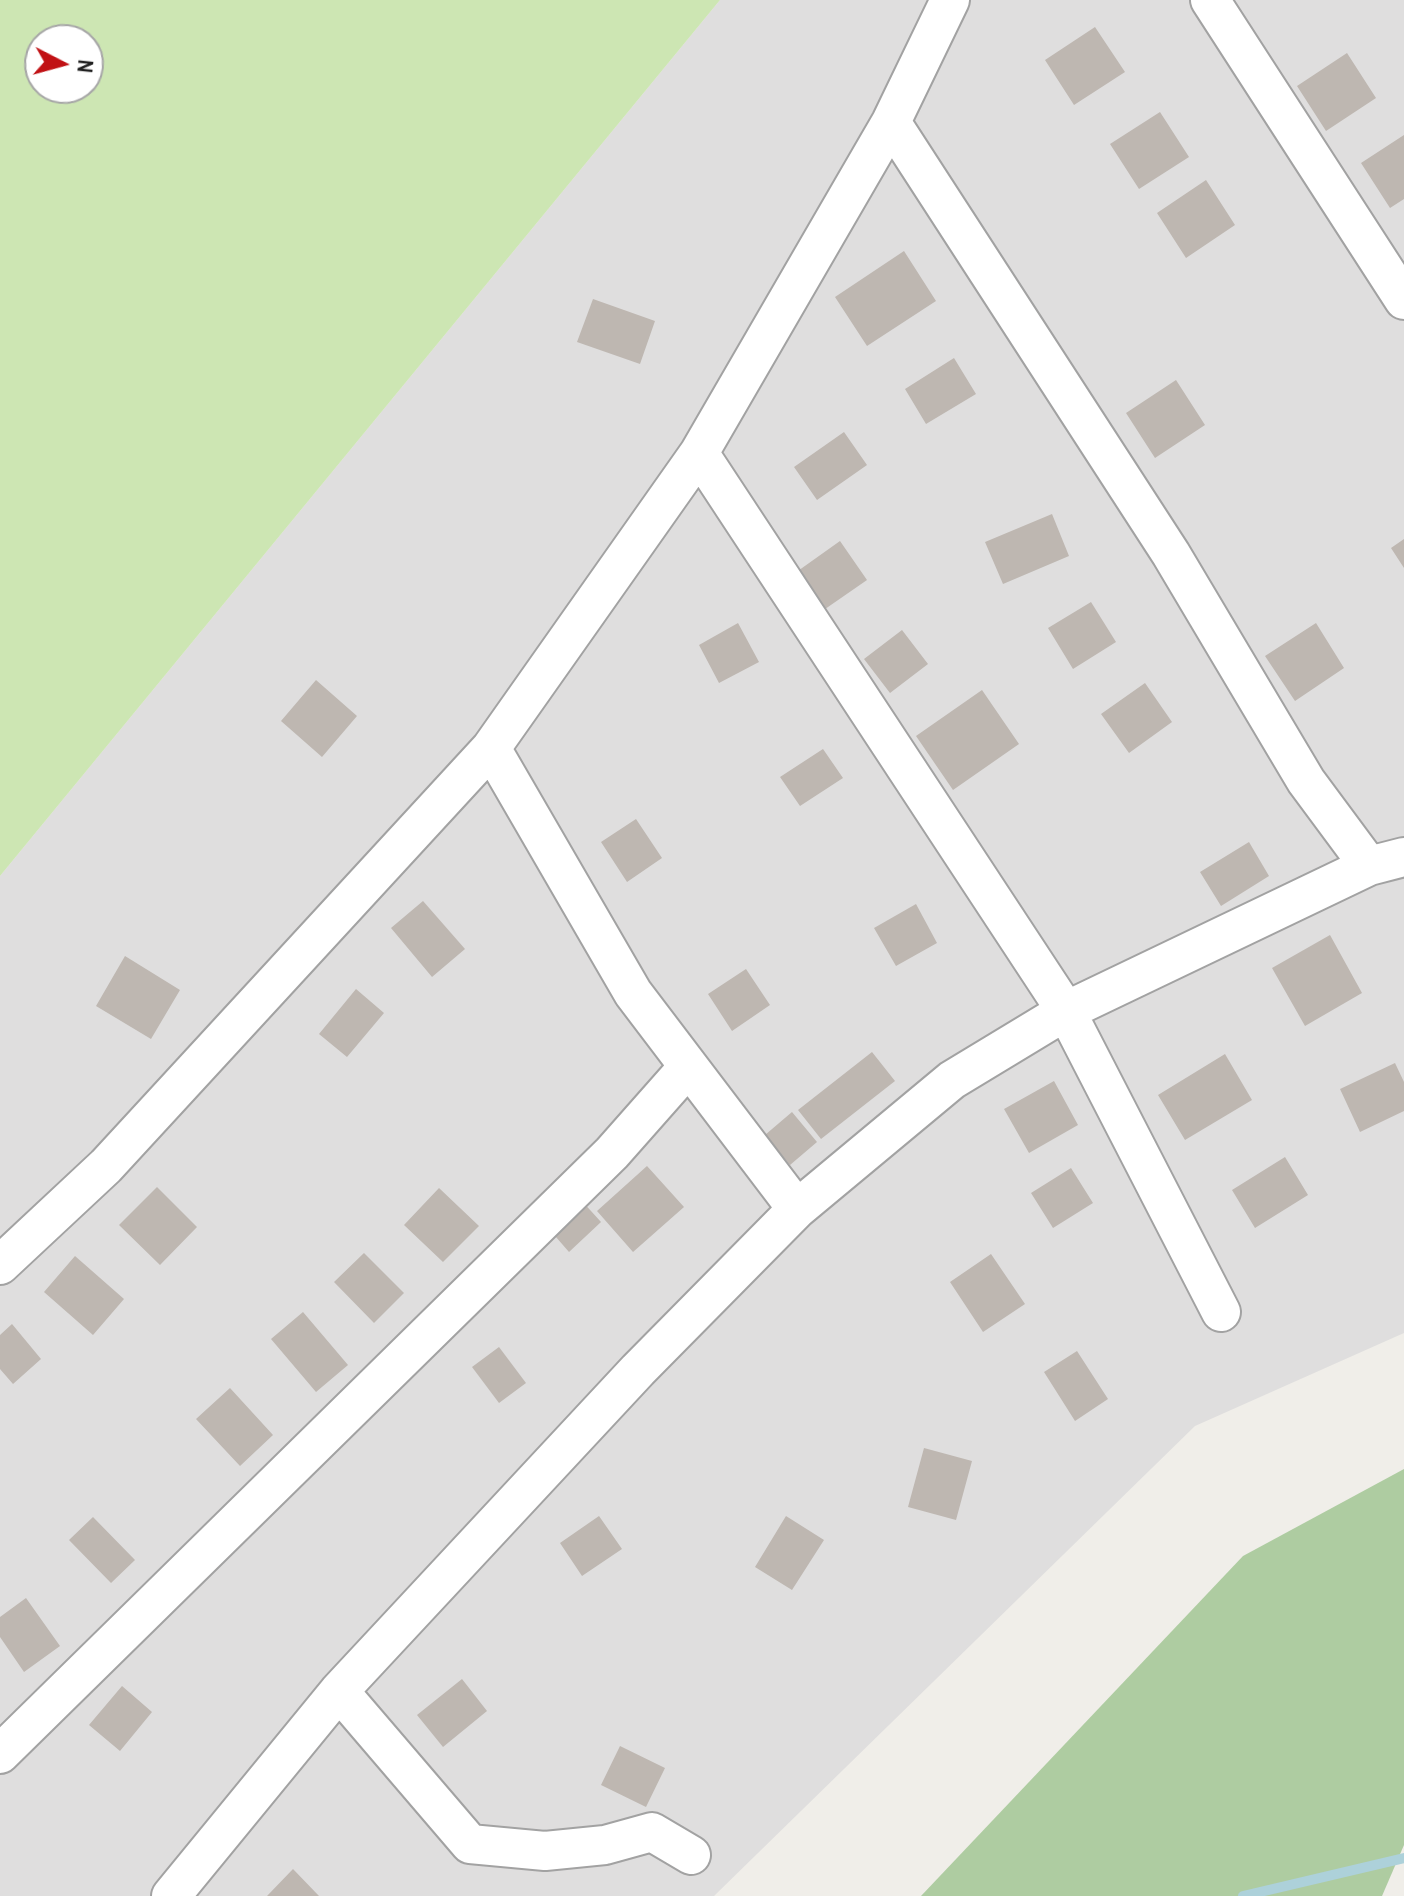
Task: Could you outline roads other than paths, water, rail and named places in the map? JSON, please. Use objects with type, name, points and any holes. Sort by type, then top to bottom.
[{"type":"street","points":[[0,1265],[106,1166],[491,748],[699,453],[891,122],[950,0]]},
{"type":"street","points":[[1210,0],[1404,300]]},
{"type":"street","points":[[171,1896],[339,1691],[638,1370],[797,1209],[952,1080],[1066,1011],[1386,862],[1306,781],[1171,554],[891,122]]},
{"type":"street","points":[[699,453],[1066,1011],[1221,1312]]},
{"type":"street","points":[[491,748],[633,993],[797,1209]]},
{"type":"street","points":[[0,1754],[612,1153],[688,1067]]},
{"type":"street","points":[[339,1691],[470,1844],[545,1851],[605,1845],[652,1832],[691,1855]]},
{"type":"waterway","points":[[1243,1896],[1404,1858]]}]
